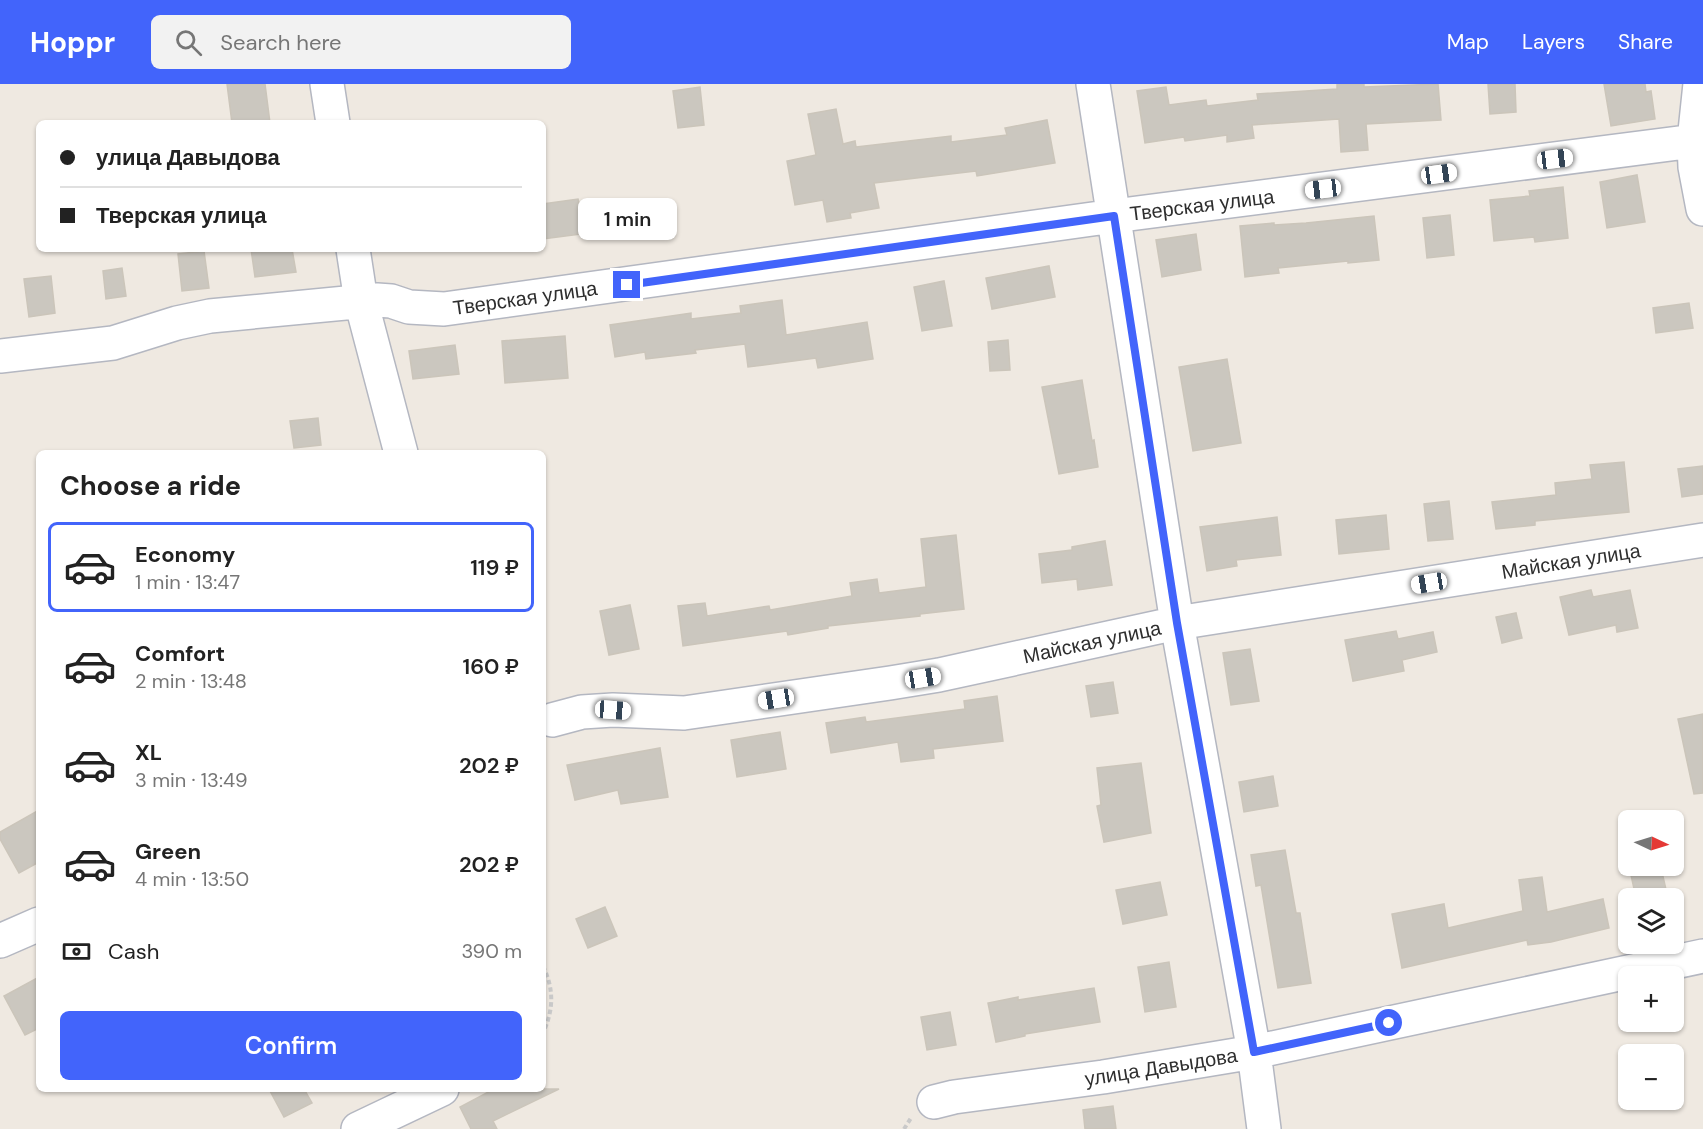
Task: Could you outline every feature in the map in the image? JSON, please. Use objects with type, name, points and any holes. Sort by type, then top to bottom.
[{"type":"street","points":[[327,84],[333,120]]},
{"type":"street","points":[[1093,84],[1177,623],[1254,1052],[1264,1129]]},
{"type":"street","points":[[1700,84],[1694,141],[1695,167],[1703,209]]},
{"type":"street","name":"Тверская улица","points":[[0,356],[113,343],[177,323],[210,316],[361,301],[391,301],[409,307],[444,309],[1114,216],[1694,141]]},
{"type":"street","points":[[353,252],[361,301],[400,450]]},
{"type":"street","name":"Майская улица","points":[[552,720],[582,711],[684,713],[890,683],[939,675],[1177,623],[1703,540]]},
{"type":"street","points":[[0,941],[36,925]]},
{"type":"street","name":"улица Давыдова","points":[[934,1102],[954,1097],[1103,1077],[1254,1052],[1703,956]]},
{"type":"street","points":[[358,1129],[436,1092]]},
{"type":"path","points":[[546,973],[552,998],[551,1016],[546,1027]]},
{"type":"building","points":[[227,84],[265,84],[270,120],[232,120]]},
{"type":"building","points":[[1337,84],[1364,84],[1364,87],[1438,84],[1441,120],[1366,124],[1368,150],[1341,152],[1339,119],[1252,125],[1254,138],[1227,142],[1227,135],[1185,141],[1184,137],[1145,143],[1137,91],[1166,87],[1169,105],[1206,100],[1207,106],[1258,100],[1257,94],[1337,89]]},
{"type":"building","points":[[1488,84],[1515,84],[1516,112],[1490,114]]},
{"type":"building","points":[[1604,84],[1645,84],[1646,92],[1651,91],[1655,119],[1611,126]]},
{"type":"building","points":[[700,87],[704,125],[678,128],[673,91]]},
{"type":"building","points":[[836,109],[843,144],[855,141],[856,147],[951,136],[951,142],[1007,135],[1005,128],[1047,120],[1055,163],[977,176],[976,171],[874,183],[879,208],[850,213],[851,218],[827,222],[823,200],[795,205],[787,161],[816,155],[808,114]]},
{"type":"building","points":[[1637,175],[1645,222],[1607,228],[1600,182]]},
{"type":"building","points":[[1563,187],[1568,238],[1535,242],[1534,237],[1494,241],[1490,200],[1530,196],[1529,191]]},
{"type":"building","points":[[578,199],[580,208],[622,203],[626,233],[605,236],[604,231],[546,239],[546,204]]},
{"type":"building","points":[[1450,215],[1454,255],[1427,258],[1423,218]]},
{"type":"building","points":[[1374,216],[1379,260],[1278,268],[1279,273],[1245,277],[1240,226],[1306,223]]},
{"type":"building","points":[[1196,234],[1201,270],[1162,277],[1156,240]]},
{"type":"building","points":[[204,252],[209,288],[182,291],[178,254]]},
{"type":"building","points":[[251,252],[293,252],[296,272],[255,277]]},
{"type":"building","points":[[1049,266],[1055,297],[992,309],[986,278]]},
{"type":"building","points":[[122,268],[126,296],[106,299],[103,271]]},
{"type":"building","points":[[51,276],[55,313],[29,317],[24,279]]},
{"type":"building","points":[[944,281],[952,326],[922,331],[914,287]]},
{"type":"building","points":[[782,300],[786,335],[867,322],[873,359],[818,368],[816,358],[748,367],[745,344],[646,359],[645,352],[615,357],[610,325],[691,313],[691,319],[741,313],[740,306]]},
{"type":"building","points":[[1689,303],[1693,328],[1656,333],[1653,308]]},
{"type":"building","points":[[565,336],[568,378],[505,383],[502,341]]},
{"type":"building","points":[[1008,340],[1010,370],[990,371],[988,342]]},
{"type":"building","points":[[455,345],[459,374],[413,379],[409,351]]},
{"type":"building","points":[[1227,359],[1241,443],[1193,451],[1179,367]]},
{"type":"building","points":[[1082,380],[1098,467],[1059,474],[1042,387]]},
{"type":"building","points":[[318,418],[321,445],[294,448],[290,421]]},
{"type":"building","points":[[1624,462],[1629,512],[1535,521],[1535,525],[1496,529],[1492,502],[1556,495],[1555,483],[1592,479],[1590,465]]},
{"type":"building","points":[[1703,466],[1703,494],[1682,497],[1678,469]]},
{"type":"building","points":[[1449,501],[1453,539],[1428,541],[1424,504]]},
{"type":"building","points":[[1386,515],[1389,549],[1339,554],[1336,520]]},
{"type":"building","points":[[1277,517],[1281,555],[1236,560],[1237,566],[1207,571],[1200,527]]},
{"type":"building","points":[[956,535],[964,609],[828,626],[828,628],[788,635],[787,631],[683,646],[678,606],[705,603],[707,616],[769,606],[770,610],[852,596],[850,583],[877,579],[879,593],[926,587],[921,539]]},
{"type":"building","points":[[1105,541],[1112,585],[1078,590],[1077,579],[1042,583],[1039,554],[1072,550],[1072,547]]},
{"type":"building","points":[[1591,590],[1593,597],[1630,590],[1638,628],[1617,632],[1616,625],[1569,635],[1560,597]]},
{"type":"building","points":[[630,605],[639,649],[609,655],[600,611]]},
{"type":"building","points":[[1516,613],[1522,638],[1502,643],[1496,617]]},
{"type":"building","points":[[1396,631],[1398,639],[1433,632],[1437,652],[1402,660],[1404,671],[1353,681],[1345,640]]},
{"type":"building","points":[[1250,649],[1259,701],[1231,705],[1223,653]]},
{"type":"building","points":[[1113,682],[1118,713],[1091,717],[1086,686]]},
{"type":"building","points":[[997,696],[1003,741],[933,749],[934,758],[901,762],[898,742],[831,753],[826,723],[865,717],[866,722],[965,709],[964,701]]},
{"type":"building","points":[[1703,714],[1703,793],[1694,794],[1678,719]]},
{"type":"building","points":[[780,732],[786,769],[737,777],[731,740]]},
{"type":"building","points":[[660,748],[668,797],[621,804],[618,790],[575,800],[567,765]]},
{"type":"building","points":[[1141,763],[1151,833],[1104,842],[1097,806],[1101,805],[1097,768]]},
{"type":"building","points":[[1273,776],[1278,806],[1244,812],[1239,782]]},
{"type":"building","points":[[36,812],[36,864],[19,873],[0,839],[0,832]]},
{"type":"building","points":[[1285,850],[1296,913],[1300,913],[1311,983],[1278,988],[1261,885],[1256,886],[1251,855]]},
{"type":"building","points":[[1631,876],[1663,876],[1666,888],[1634,888]]},
{"type":"building","points":[[1542,877],[1547,912],[1603,899],[1609,928],[1551,942],[1528,945],[1527,940],[1402,968],[1392,914],[1444,904],[1448,928],[1523,911],[1519,880]]},
{"type":"building","points":[[1160,882],[1167,915],[1123,924],[1116,890]]},
{"type":"building","points":[[605,907],[617,936],[588,948],[576,919]]},
{"type":"building","points":[[1169,962],[1176,1007],[1145,1012],[1138,967]]},
{"type":"building","points":[[36,979],[36,1030],[25,1035],[4,996]]},
{"type":"building","points":[[1094,988],[1100,1022],[1025,1034],[1025,1036],[996,1042],[988,1003]]},
{"type":"building","points":[[950,1012],[956,1045],[927,1050],[921,1017]]},
{"type":"building","points":[[546,1089],[559,1089],[493,1121],[497,1129],[471,1129],[460,1107],[488,1092],[546,1092]]},
{"type":"building","points":[[271,1092],[306,1092],[312,1103],[284,1117]]},
{"type":"building","points":[[1113,1106],[1116,1129],[1085,1129],[1083,1110]]},
{"type":"route","points":[[627,285],[1114,216],[1177,623],[1254,1052],[1389,1023]]}]
